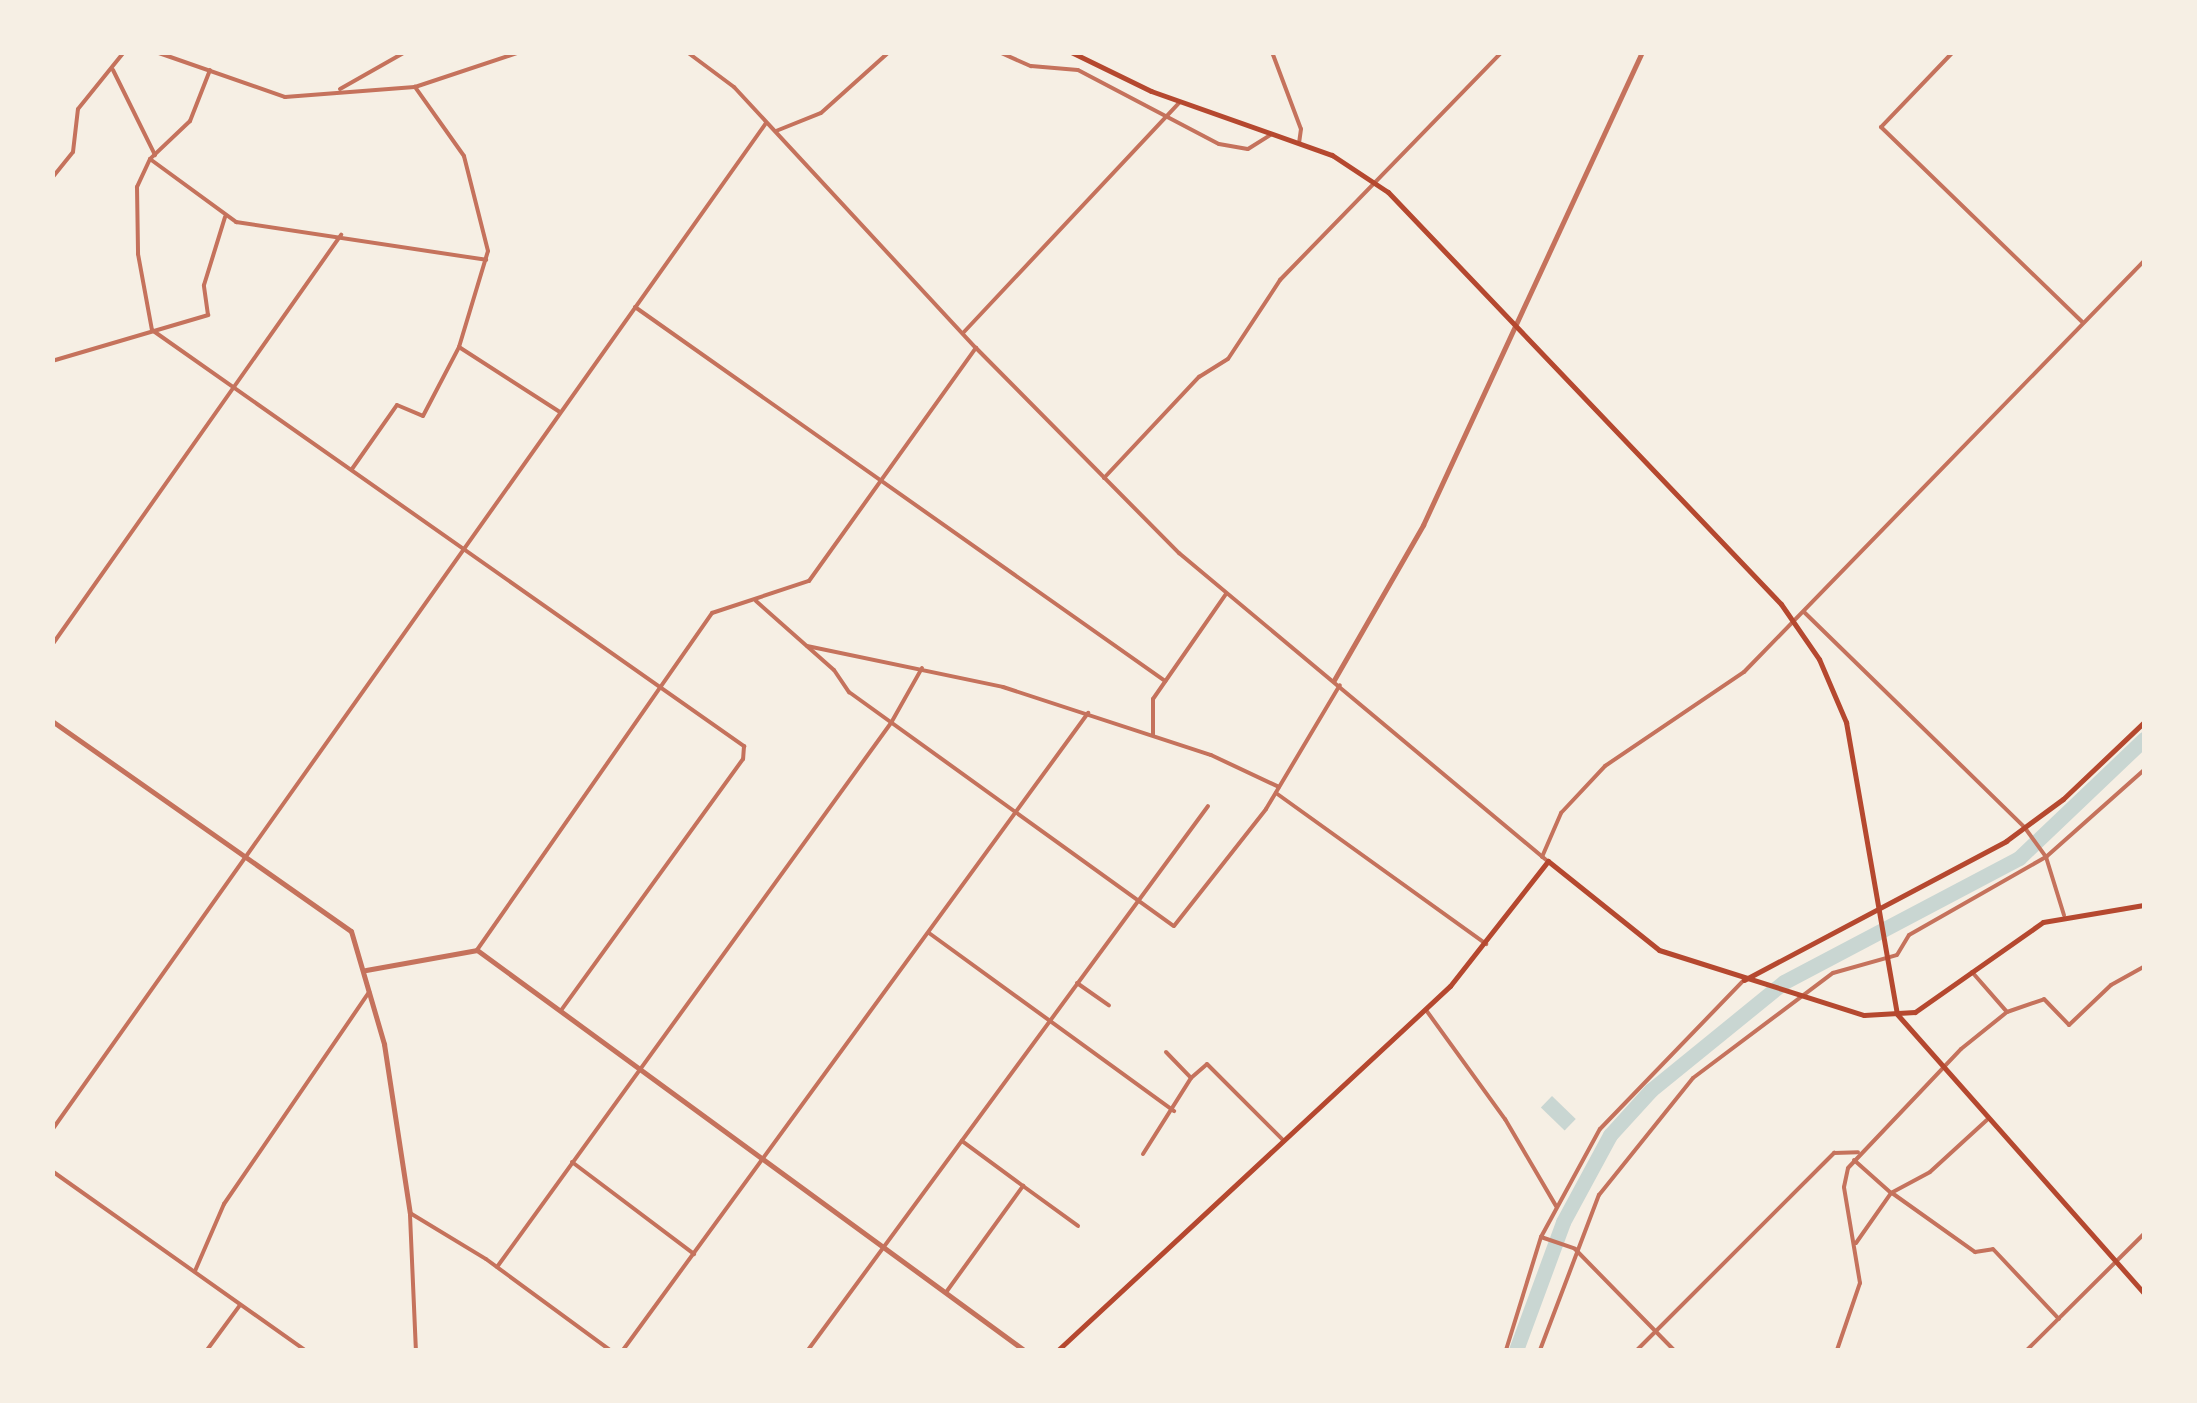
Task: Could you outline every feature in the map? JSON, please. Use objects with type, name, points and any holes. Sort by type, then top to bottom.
[{"type":"main road","points":[[1071,52],[1180,102],[1299,143],[1376,183],[1518,324],[1794,622],[1824,670],[1846,722],[1884,960],[1897,1014],[1945,1073],[2144,1294]]},
{"type":"main road","points":[[1744,980],[2027,830],[2144,722]]},
{"type":"main road","points":[[1058,1350],[1426,1009],[1486,944],[1545,859],[1658,950],[1787,996],[1854,1014],[1915,1012],[1971,971],[2064,914],[2144,905]]},
{"type":"street","points":[[114,52],[117,59]]},
{"type":"street","points":[[52,178],[73,152],[78,109],[124,52]]},
{"type":"street","points":[[156,52],[285,98],[415,86],[520,52]]},
{"type":"street","points":[[337,92],[405,52]]},
{"type":"street","points":[[687,52],[734,88],[976,348],[1226,594],[1337,682],[1545,859],[1561,814],[1605,766],[1703,705],[1794,622],[2144,261]]},
{"type":"street","points":[[775,132],[821,113],[889,52]]},
{"type":"street","points":[[999,52],[1031,66],[1078,70],[1164,119],[1232,147],[1248,149],[1272,134]]},
{"type":"street","points":[[1272,52],[1302,130],[1299,143]]},
{"type":"street","points":[[1104,478],[1199,378],[1228,359],[1280,280],[1502,52]]},
{"type":"street","points":[[756,601],[849,692],[1174,926],[1278,790],[1423,525],[1642,52]]},
{"type":"street","points":[[1953,52],[1881,127],[2084,324]]},
{"type":"street","points":[[113,70],[152,157],[225,217],[486,260]]},
{"type":"street","points":[[210,70],[190,121],[152,157],[136,200],[144,316],[152,330],[660,687],[746,752],[561,1011]]},
{"type":"street","points":[[352,469],[397,406],[423,416],[459,348],[486,260],[488,242],[464,156],[415,86]]},
{"type":"street","points":[[963,332],[1180,102]]},
{"type":"street","points":[[52,1130],[766,123]]},
{"type":"street","points":[[52,361],[208,315],[204,285],[225,217]]},
{"type":"street","points":[[52,645],[342,236]]},
{"type":"street","points":[[636,307],[1165,681]]},
{"type":"street","points":[[459,348],[560,412]]},
{"type":"street","points":[[366,970],[477,950],[712,613],[809,581],[976,348]]},
{"type":"street","points":[[1153,737],[1149,707],[1226,594]]},
{"type":"street","points":[[1804,612],[2027,830],[2046,857],[2064,914]]},
{"type":"street","points":[[806,646],[922,668],[1088,713],[1278,790],[1486,944]]},
{"type":"street","points":[[497,1266],[891,723],[922,668]]},
{"type":"street","points":[[623,1350],[1019,813],[1088,713]]},
{"type":"street","points":[[52,721],[351,931],[366,970],[410,1213],[416,1350]]},
{"type":"street","points":[[1540,1350],[1575,1249],[1599,1195],[1647,1127],[1693,1078],[1796,998],[1852,964],[1897,955],[1909,935],[2046,857],[2144,770]]},
{"type":"street","points":[[808,1350],[1208,806]]},
{"type":"street","points":[[928,933],[1174,1111]]},
{"type":"street","points":[[477,950],[1024,1350]]},
{"type":"street","points":[[1837,1350],[1858,1292],[1856,1243],[1844,1186],[1858,1152],[1945,1073],[1960,1049],[2007,1012],[2044,999],[2069,1025],[2112,985],[2144,968]]},
{"type":"street","points":[[1971,971],[2007,1012]]},
{"type":"street","points":[[1506,1350],[1556,1206],[1600,1128],[1744,980]]},
{"type":"street","points":[[1077,983],[1109,1005]]},
{"type":"street","points":[[195,1271],[224,1204],[370,990]]},
{"type":"street","points":[[1426,1009],[1505,1119],[1556,1206]]},
{"type":"street","points":[[1166,1052],[1192,1078]]},
{"type":"street","points":[[1142,1154],[1174,1111],[1192,1078],[1207,1064],[1285,1142]]},
{"type":"street","points":[[1856,1243],[1891,1193],[1930,1172],[1987,1120]]},
{"type":"street","points":[[962,1141],[1078,1226]]},
{"type":"street","points":[[1637,1350],[1834,1153],[1858,1152]]},
{"type":"street","points":[[1853,1160],[1891,1193],[1975,1252],[1993,1250],[2059,1319]]},
{"type":"street","points":[[572,1162],[694,1254]]},
{"type":"street","points":[[52,1172],[305,1350]]},
{"type":"street","points":[[946,1293],[1023,1186]]},
{"type":"street","points":[[410,1213],[497,1266],[610,1350]]},
{"type":"street","points":[[2027,1350],[2144,1234]]},
{"type":"street","points":[[1543,1238],[1575,1249],[1674,1350]]},
{"type":"street","points":[[207,1350],[240,1305]]},
{"type":"shaded area","points":[[1552,1096],[1576,1119],[1565,1130],[1541,1108]]},
{"type":"waterway","points":[[1516,1350],[1563,1222],[1610,1135],[1651,1090],[1784,982],[2019,858],[2144,739]]}]
